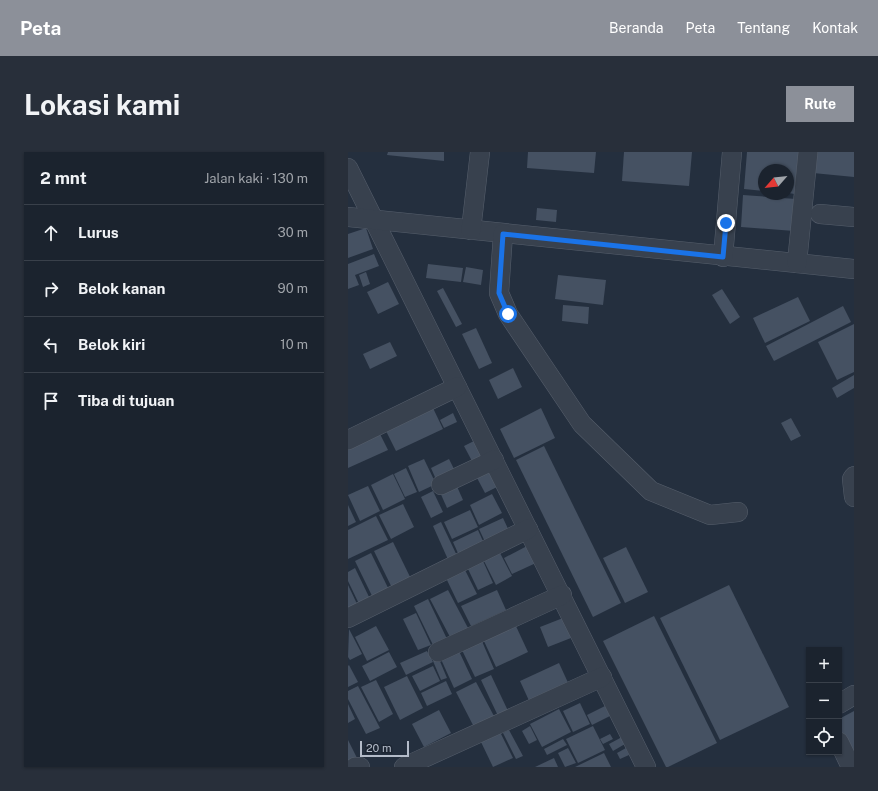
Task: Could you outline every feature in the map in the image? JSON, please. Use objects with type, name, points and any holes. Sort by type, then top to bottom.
[{"type":"street","points":[[471,230],[480,152]]},
{"type":"street","points":[[723,257],[732,152]]},
{"type":"street","points":[[797,263],[808,152]]},
{"type":"street","points":[[348,168],[389,221],[457,387],[562,595],[646,767]]},
{"type":"street","points":[[820,214],[854,217]]},
{"type":"street","points":[[348,217],[723,257],[854,268]]},
{"type":"street","points":[[503,234],[499,293],[508,314],[582,424],[651,491],[710,515],[738,512]]},
{"type":"street","points":[[348,440],[457,387]]},
{"type":"street","points":[[441,485],[494,460]]},
{"type":"street","points":[[854,476],[852,479],[854,497]]},
{"type":"street","points":[[348,618],[528,529]]},
{"type":"street","points":[[438,652],[501,625],[562,595]]},
{"type":"street","points":[[404,767],[602,677]]},
{"type":"street","points":[[842,702],[854,695]]},
{"type":"street","points":[[842,748],[851,767]]},
{"type":"street","points":[[355,767],[360,767]]},
{"type":"building","points":[[388,152],[444,152],[444,161],[387,155]]},
{"type":"building","points":[[528,152],[596,152],[594,173],[527,168]]},
{"type":"building","points":[[624,152],[692,152],[689,186],[622,181]]},
{"type":"building","points":[[747,152],[799,152],[795,194],[794,164],[758,164],[758,190],[744,189]]},
{"type":"building","points":[[815,152],[854,152],[854,177],[813,173]]},
{"type":"building","points":[[743,195],[758,196],[758,200],[796,199],[794,231],[741,227]]},
{"type":"building","points":[[537,208],[557,210],[556,222],[536,220]]},
{"type":"building","points":[[366,228],[373,249],[348,258],[348,234]]},
{"type":"building","points":[[374,254],[379,266],[355,275],[359,285],[348,289],[348,264]]},
{"type":"building","points":[[428,264],[463,268],[461,282],[426,278]]},
{"type":"building","points":[[466,267],[483,270],[481,285],[463,282]]},
{"type":"building","points":[[366,272],[370,284],[363,287],[359,275]]},
{"type":"building","points":[[558,275],[606,280],[603,305],[555,299]]},
{"type":"building","points":[[388,282],[399,304],[378,314],[367,292]]},
{"type":"building","points":[[443,288],[462,324],[456,327],[437,291]]},
{"type":"building","points":[[722,289],[740,317],[730,324],[712,295]]},
{"type":"building","points":[[798,297],[810,321],[765,343],[753,318]]},
{"type":"building","points":[[563,305],[589,307],[588,324],[562,321]]},
{"type":"building","points":[[843,306],[851,322],[774,361],[766,346]]},
{"type":"building","points":[[854,324],[854,372],[837,380],[818,342]]},
{"type":"building","points":[[476,328],[492,363],[479,369],[462,334]]},
{"type":"building","points":[[390,342],[397,356],[370,369],[363,354]]},
{"type":"building","points":[[513,368],[522,387],[498,399],[489,380]]},
{"type":"building","points":[[854,375],[854,388],[837,398],[832,388]]},
{"type":"building","points":[[433,408],[443,429],[396,451],[386,431]]},
{"type":"building","points":[[541,408],[555,438],[514,458],[500,429]]},
{"type":"building","points":[[453,413],[457,422],[444,428],[440,420]]},
{"type":"building","points":[[791,418],[801,436],[791,441],[781,423]]},
{"type":"building","points":[[378,430],[388,450],[348,468],[348,444]]},
{"type":"building","points":[[474,441],[483,458],[473,463],[464,446]]},
{"type":"building","points":[[544,446],[621,603],[593,617],[516,460]]},
{"type":"building","points":[[424,459],[436,484],[419,492],[408,466]]},
{"type":"building","points":[[449,459],[457,475],[438,484],[431,468]]},
{"type":"building","points":[[406,468],[417,492],[405,497],[394,474]]},
{"type":"building","points":[[489,470],[497,487],[485,493],[476,476]]},
{"type":"building","points":[[393,474],[405,499],[383,510],[371,485]]},
{"type":"building","points":[[455,482],[463,500],[447,508],[439,490]]},
{"type":"building","points":[[368,486],[380,511],[360,521],[348,495]]},
{"type":"building","points":[[433,491],[443,512],[431,518],[421,497]]},
{"type":"building","points":[[492,494],[502,513],[479,525],[470,505]]},
{"type":"building","points":[[403,504],[414,527],[391,539],[379,515]]},
{"type":"building","points":[[348,505],[356,522],[348,526]]},
{"type":"building","points":[[470,510],[478,527],[452,539],[444,522]]},
{"type":"building","points":[[376,516],[388,540],[348,559],[348,530]]},
{"type":"building","points":[[503,518],[511,535],[487,546],[479,529]]},
{"type":"building","points":[[441,522],[459,560],[450,564],[433,526]]},
{"type":"building","points":[[478,530],[486,548],[461,560],[453,542]]},
{"type":"building","points":[[393,542],[413,583],[394,592],[374,551]]},
{"type":"building","points":[[527,546],[536,563],[512,574],[504,558]]},
{"type":"building","points":[[626,547],[648,592],[625,603],[603,558]]},
{"type":"building","points":[[371,553],[391,594],[375,602],[355,561]]},
{"type":"building","points":[[500,553],[512,576],[496,585],[484,561]]},
{"type":"building","points":[[483,561],[493,583],[478,590],[468,569]]},
{"type":"building","points":[[463,566],[477,594],[458,603],[445,576]]},
{"type":"building","points":[[355,568],[371,601],[360,606],[348,581],[348,572]]},
{"type":"building","points":[[348,585],[359,608],[348,613]]},
{"type":"building","points":[[729,585],[789,707],[720,740],[660,618]]},
{"type":"building","points":[[448,590],[468,628],[450,637],[430,599]]},
{"type":"building","points":[[497,590],[506,610],[471,626],[461,606]]},
{"type":"building","points":[[428,599],[447,639],[433,645],[414,606]]},
{"type":"building","points":[[416,613],[431,645],[418,650],[403,619]]},
{"type":"building","points":[[654,616],[717,743],[668,767],[666,767],[603,641]]},
{"type":"building","points":[[563,618],[571,638],[548,647],[540,627]]},
{"type":"building","points":[[515,624],[528,652],[496,667],[483,639]]},
{"type":"building","points":[[376,626],[389,650],[367,661],[355,637]]},
{"type":"building","points":[[349,629],[362,654],[350,660],[348,657]]},
{"type":"building","points":[[481,639],[494,669],[475,677],[461,648]]},
{"type":"building","points":[[458,649],[472,679],[454,688],[440,657]]},
{"type":"building","points":[[427,651],[433,662],[406,675],[400,663]]},
{"type":"building","points":[[389,652],[397,667],[370,681],[362,666]]},
{"type":"building","points":[[439,659],[447,678],[441,680],[433,661]]},
{"type":"building","points":[[559,663],[570,687],[531,705],[520,681]]},
{"type":"building","points":[[349,665],[358,682],[348,687],[348,666]]},
{"type":"building","points":[[433,666],[440,681],[420,691],[412,676]]},
{"type":"building","points":[[491,675],[509,713],[499,718],[481,680]]},
{"type":"building","points":[[407,676],[423,708],[400,720],[384,687]]},
{"type":"building","points":[[376,680],[393,714],[379,722],[361,687]]},
{"type":"building","points":[[446,681],[452,694],[427,706],[421,693]]},
{"type":"building","points":[[476,682],[495,718],[475,729],[456,692]]},
{"type":"building","points":[[358,686],[380,728],[366,734],[348,699],[348,691]]},
{"type":"building","points":[[580,703],[590,724],[573,732],[563,711]]},
{"type":"building","points":[[348,704],[355,719],[348,723]]},
{"type":"building","points":[[605,706],[610,716],[592,725],[587,715]]},
{"type":"building","points":[[559,709],[571,732],[542,747],[530,724]]},
{"type":"building","points":[[439,710],[451,733],[424,747],[412,724]]},
{"type":"building","points":[[854,711],[854,758],[842,734],[842,717]]},
{"type":"building","points":[[530,726],[537,740],[529,744],[522,731]]},
{"type":"building","points":[[593,726],[605,750],[578,763],[566,739]]},
{"type":"building","points":[[509,730],[523,756],[516,759],[503,733]]},
{"type":"building","points":[[500,732],[513,758],[493,767],[481,742]]},
{"type":"building","points":[[610,734],[613,739],[603,744],[600,739]]},
{"type":"building","points":[[622,737],[625,744],[613,751],[609,744]]},
{"type":"building","points":[[563,739],[567,745],[547,755],[544,749]]},
{"type":"building","points":[[348,740],[357,758],[348,763]]},
{"type":"building","points":[[568,748],[576,763],[565,767],[558,753]]},
{"type":"building","points":[[626,748],[629,755],[620,759],[617,753]]},
{"type":"building","points":[[604,753],[611,767],[575,767]]},
{"type":"building","points":[[554,758],[558,767],[535,767]]},
{"type":"route","points":[[508,314],[499,293],[499,275],[503,234],[723,257],[726,223]]}]
